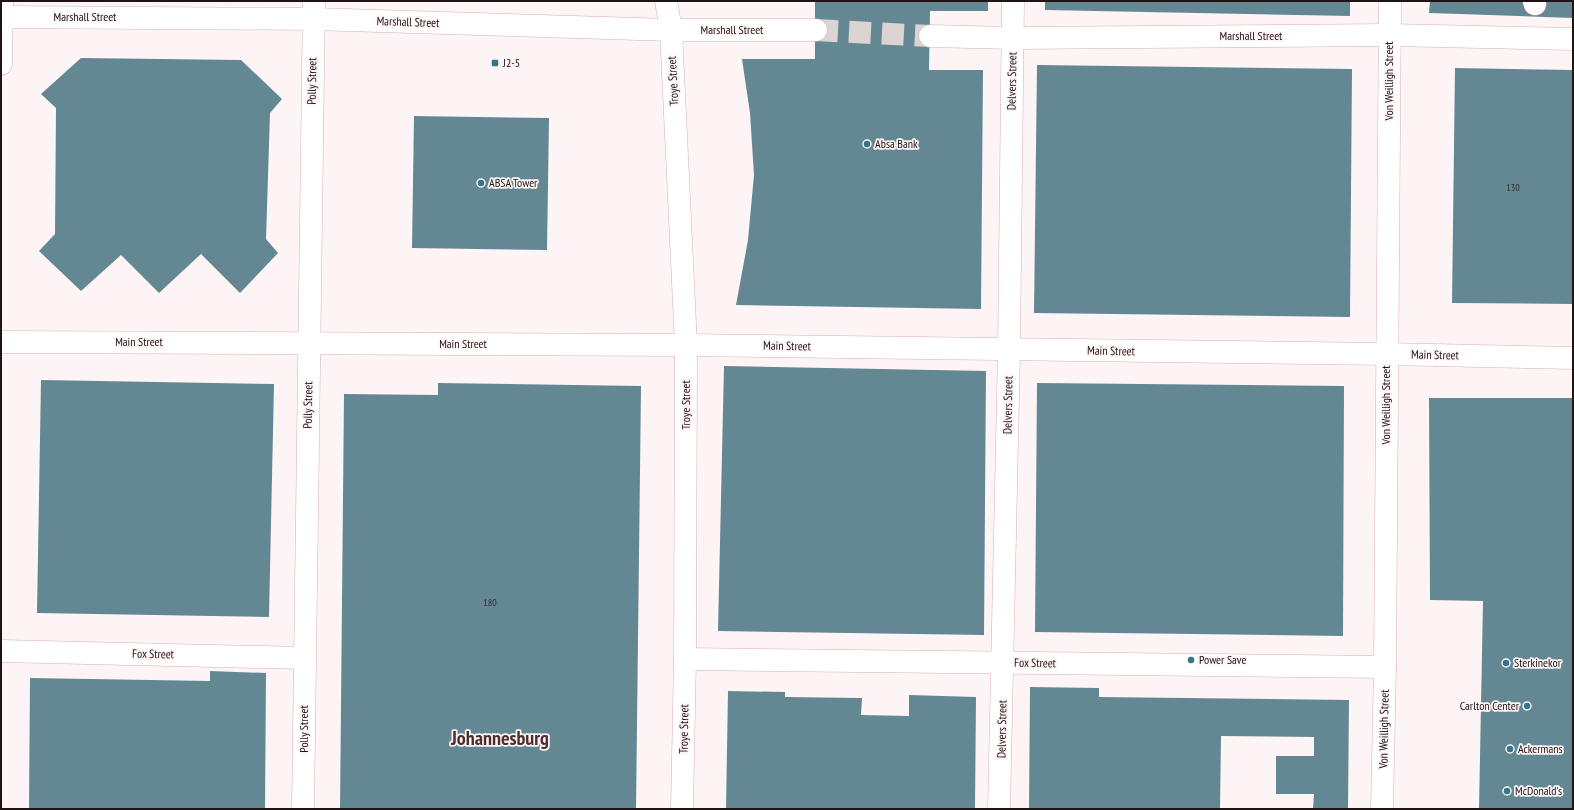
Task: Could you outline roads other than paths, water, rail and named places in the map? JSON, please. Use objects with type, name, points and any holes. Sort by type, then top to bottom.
[{"type":"street","name":"Troye Street","points":[[666,1],[671,30],[686,345],[686,659],[682,809]]},
{"type":"street","name":"Delvers Street","points":[[1000,809],[1010,350],[1013,1]]},
{"type":"street","name":"Von Weilligh Street","points":[[1382,809],[1385,667],[1386,354],[1390,1]]},
{"type":"street","name":"Marshall Street","points":[[2,11],[314,10],[671,30],[816,30]]},
{"type":"street","name":"Polly Street","points":[[303,809],[308,343],[314,10]]},
{"type":"street","points":[[1,64],[2,11]]},
{"type":"street","name":"Marshall Street","points":[[930,36],[1012,38],[1389,35],[1573,39]]},
{"type":"street","name":"Main Street","points":[[1,342],[686,345],[1386,354],[1573,358]]},
{"type":"street","name":"Fox Street","points":[[1,651],[304,658]]},
{"type":"street","name":"Fox Street","points":[[686,659],[1385,667]]},
{"type":"tunnel","points":[[816,30],[930,36]]},
{"type":"place","name":"J2-5","points":[[495,63]]},
{"type":"place","name":"Absa Bank","points":[[867,144]]},
{"type":"place","name":"ABSA Tower","points":[[481,183]]},
{"type":"place","name":"Power Save","points":[[1191,660]]},
{"type":"place","name":"Sterkinekor","points":[[1506,663]]},
{"type":"place","name":"Carlton Center","points":[[1527,706]]},
{"type":"place","name":"Ackermans","points":[[1510,749]]},
{"type":"place","name":"McDonald's","points":[[1507,791]]},
{"type":"district","name":"Johannesburg","points":[[500,738]]}]
